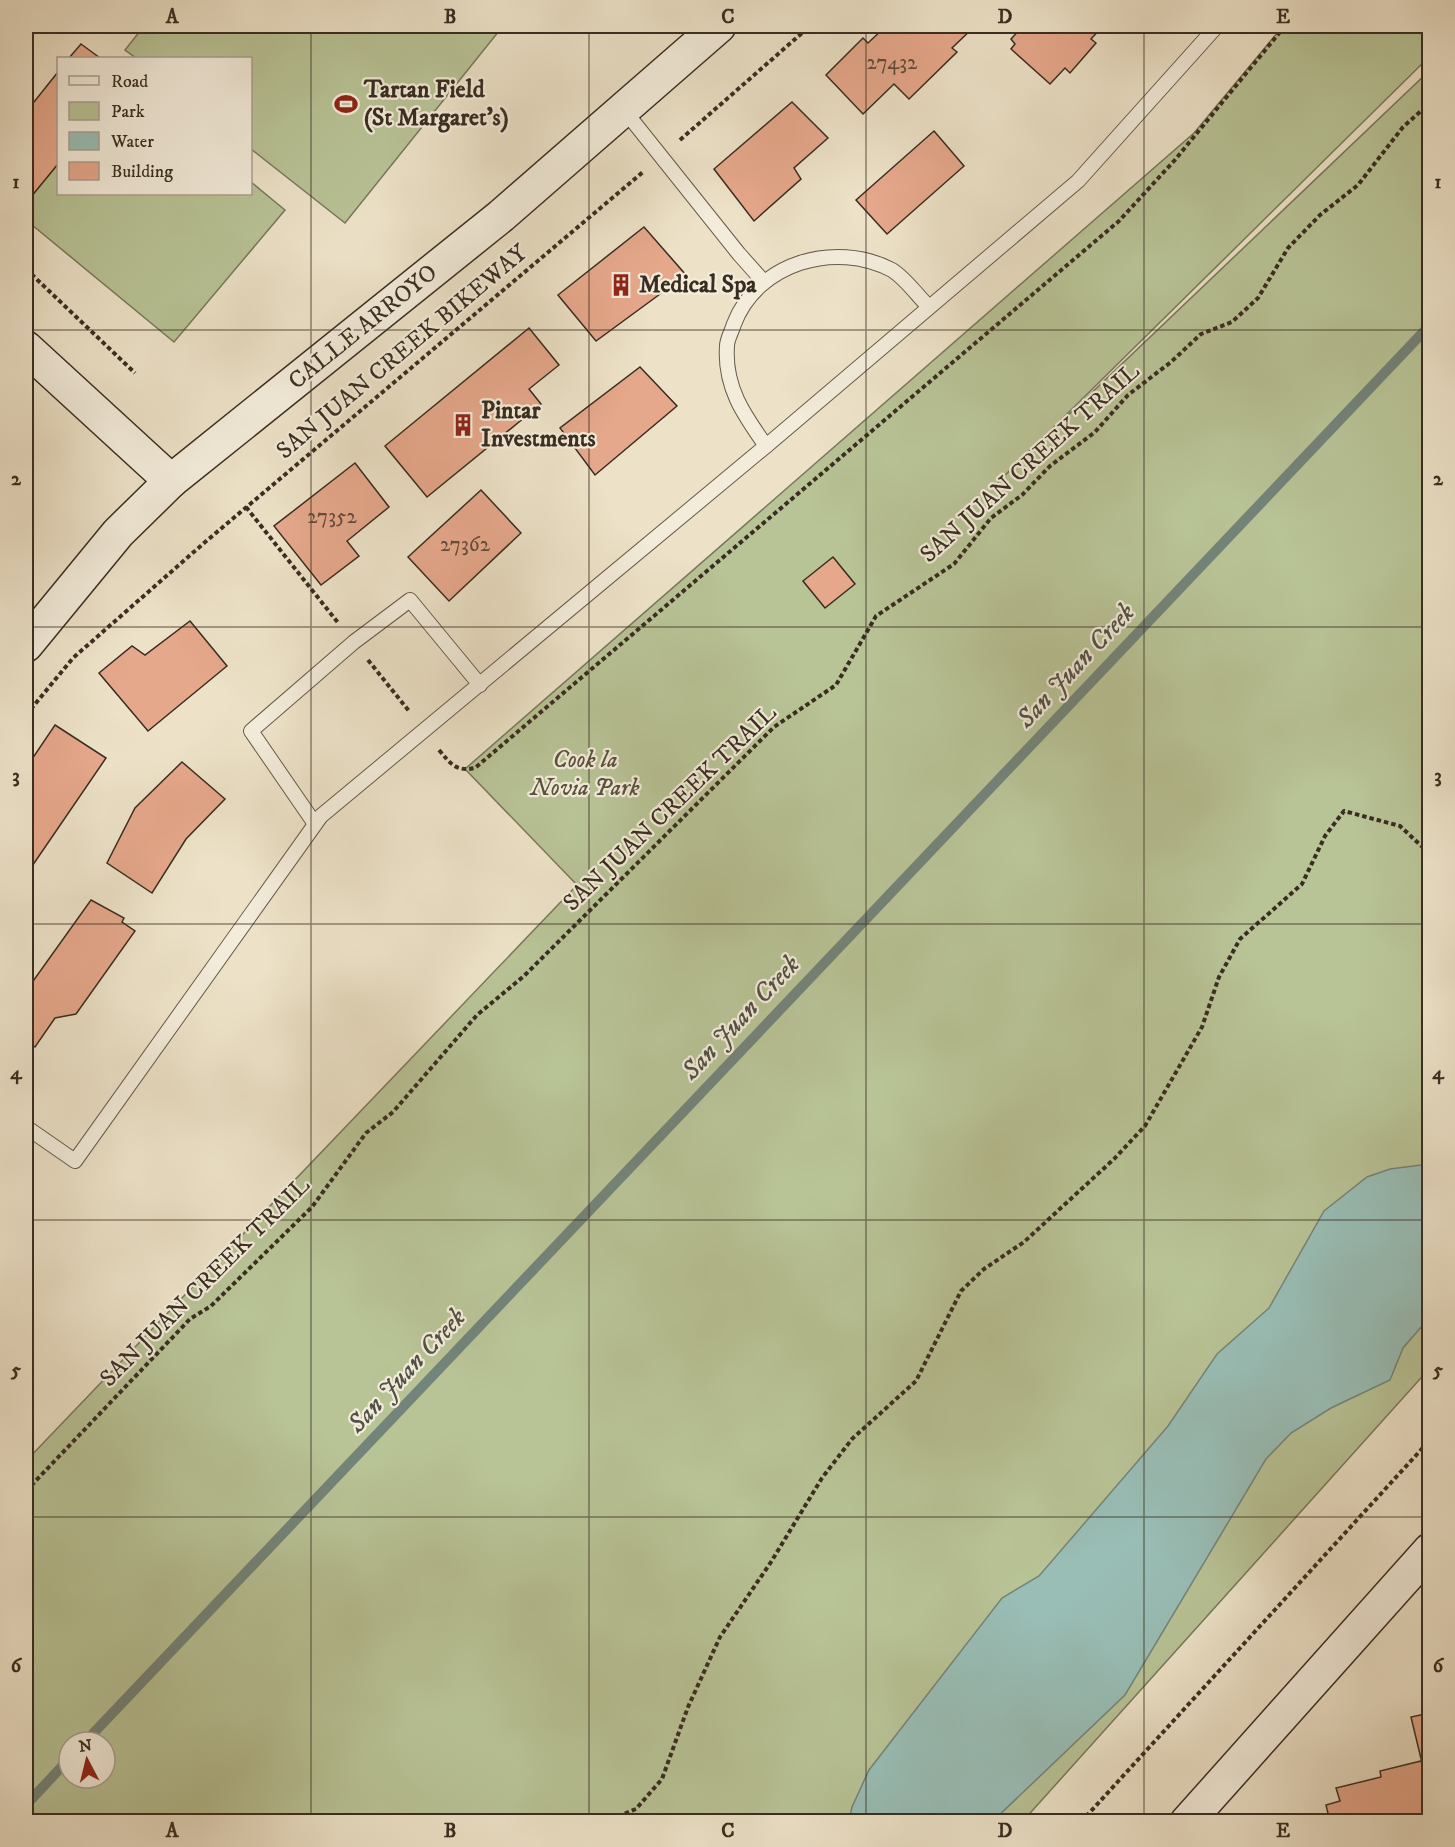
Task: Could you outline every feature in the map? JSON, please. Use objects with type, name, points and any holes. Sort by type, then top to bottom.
[{"type":"main road","name":"CALLE ARROYO","points":[[26,645],[118,533],[171,481],[501,216],[719,26]]},
{"type":"main road","points":[[26,348],[171,481]]},
{"type":"main road","points":[[1186,1821],[1430,1550]]},
{"type":"lane","points":[[26,1127],[75,1161],[321,816],[766,446],[1077,181],[1217,26]]},
{"type":"lane","points":[[624,110],[739,254],[763,280]]},
{"type":"lane","points":[[766,446],[737,405],[729,376],[727,345],[739,313],[763,280],[802,261],[831,256],[862,260],[893,271],[928,306]]},
{"type":"lane","points":[[315,824],[251,730],[354,642],[410,600],[480,685]]},
{"type":"path","name":"SAN JUAN CREEK BIKEWAY","points":[[26,715],[74,658],[100,634],[204,543],[662,156],[810,26]]},
{"type":"path","name":"SAN JUAN CREEK TRAIL","points":[[26,1491],[190,1319],[211,1306],[312,1207],[366,1133],[393,1112],[477,1015],[524,976],[774,727],[836,685],[876,616],[954,564],[991,518],[1022,495],[1050,466],[1095,432],[1128,395],[1172,362],[1201,334],[1233,322],[1258,298],[1288,248],[1320,215],[1358,185],[1403,127],[1430,103]]},
{"type":"path","points":[[26,269],[135,373]]},
{"type":"path","points":[[604,1821],[636,1809],[662,1779],[688,1707],[720,1637],[771,1562],[822,1479],[852,1439],[916,1381],[961,1291],[984,1269],[1023,1242],[1114,1159],[1145,1126],[1202,1027],[1219,977],[1240,939],[1302,884],[1325,836],[1344,811],[1400,826],[1430,854]]},
{"type":"path","points":[[1081,1821],[1430,1440]]},
{"type":"green space","name":"Tartan Field (St Margaret's)","points":[[144,26],[503,26],[345,223],[252,150],[252,57],[135,57],[125,50]]},
{"type":"green space","name":"Cook la Novia Park","points":[[1283,26],[1429,26],[1429,57],[997,483],[1429,71],[1429,1369],[1023,1821],[26,1821],[26,1461],[577,885],[465,769],[1194,133]]},
{"type":"green space","points":[[57,165],[57,195],[252,195],[252,183],[285,210],[174,342],[26,220],[26,203]]},
{"type":"water","points":[[1429,1164],[1429,1318],[1403,1348],[1390,1380],[1331,1408],[1291,1433],[1266,1459],[1125,1695],[993,1821],[849,1821],[852,1807],[869,1770],[1002,1598],[1039,1576],[1168,1426],[1217,1354],[1269,1308],[1324,1211],[1367,1177],[1390,1169]]},
{"type":"building","points":[[886,26],[975,26],[952,48],[957,52],[909,99],[894,84],[863,114],[826,75],[863,38],[868,43]]},
{"type":"building","points":[[1023,26],[1103,26],[1091,39],[1096,43],[1070,73],[1065,68],[1050,84],[1011,49],[1015,44],[1011,39]]},
{"type":"building","points":[[81,44],[99,57],[70,57]]},
{"type":"building","points":[[57,73],[57,165],[26,203],[26,112]]},
{"type":"building","points":[[792,102],[828,138],[794,168],[801,179],[754,221],[714,169]]},
{"type":"building","points":[[934,131],[964,166],[887,234],[856,200]]},
{"type":"building","name":"Medical Spa","points":[[644,227],[686,275],[596,341],[558,295]]},
{"type":"building","name":"Pintar Investments","points":[[529,328],[559,365],[529,389],[541,404],[427,497],[385,446]]},
{"type":"building","points":[[640,367],[677,406],[595,475],[560,428]]},
{"type":"building","points":[[355,463],[389,507],[347,541],[359,556],[321,585],[274,526]]},
{"type":"building","points":[[481,490],[521,533],[449,601],[408,557]]},
{"type":"building","points":[[833,557],[855,584],[825,608],[803,581]]},
{"type":"building","points":[[190,621],[227,666],[148,731],[99,673],[132,646],[145,655]]},
{"type":"building","points":[[55,725],[106,758],[26,875],[26,768]]},
{"type":"building","points":[[182,762],[225,799],[186,839],[152,893],[107,863],[135,808]]},
{"type":"building","points":[[91,900],[124,918],[122,922],[135,931],[76,1014],[55,1018],[35,1047],[26,1040],[26,981],[31,984]]},
{"type":"building","points":[[1430,1713],[1430,1822],[1330,1822],[1326,1805],[1340,1801],[1336,1788],[1381,1777],[1380,1771],[1421,1761],[1423,1767],[1411,1717]]},
{"type":"waterway","name":"San Juan Creek","points":[[96,1730],[1430,325]]},
{"type":"waterway","name":"San Juan Creek","points":[[26,1805],[57,1772]]},
{"type":"place","name":"Tartan Field (St Margaret's)","points":[[346,104]]},
{"type":"place","name":"Medical Spa","points":[[621,285]]},
{"type":"place","name":"Pintar Investments","points":[[463,425]]}]
